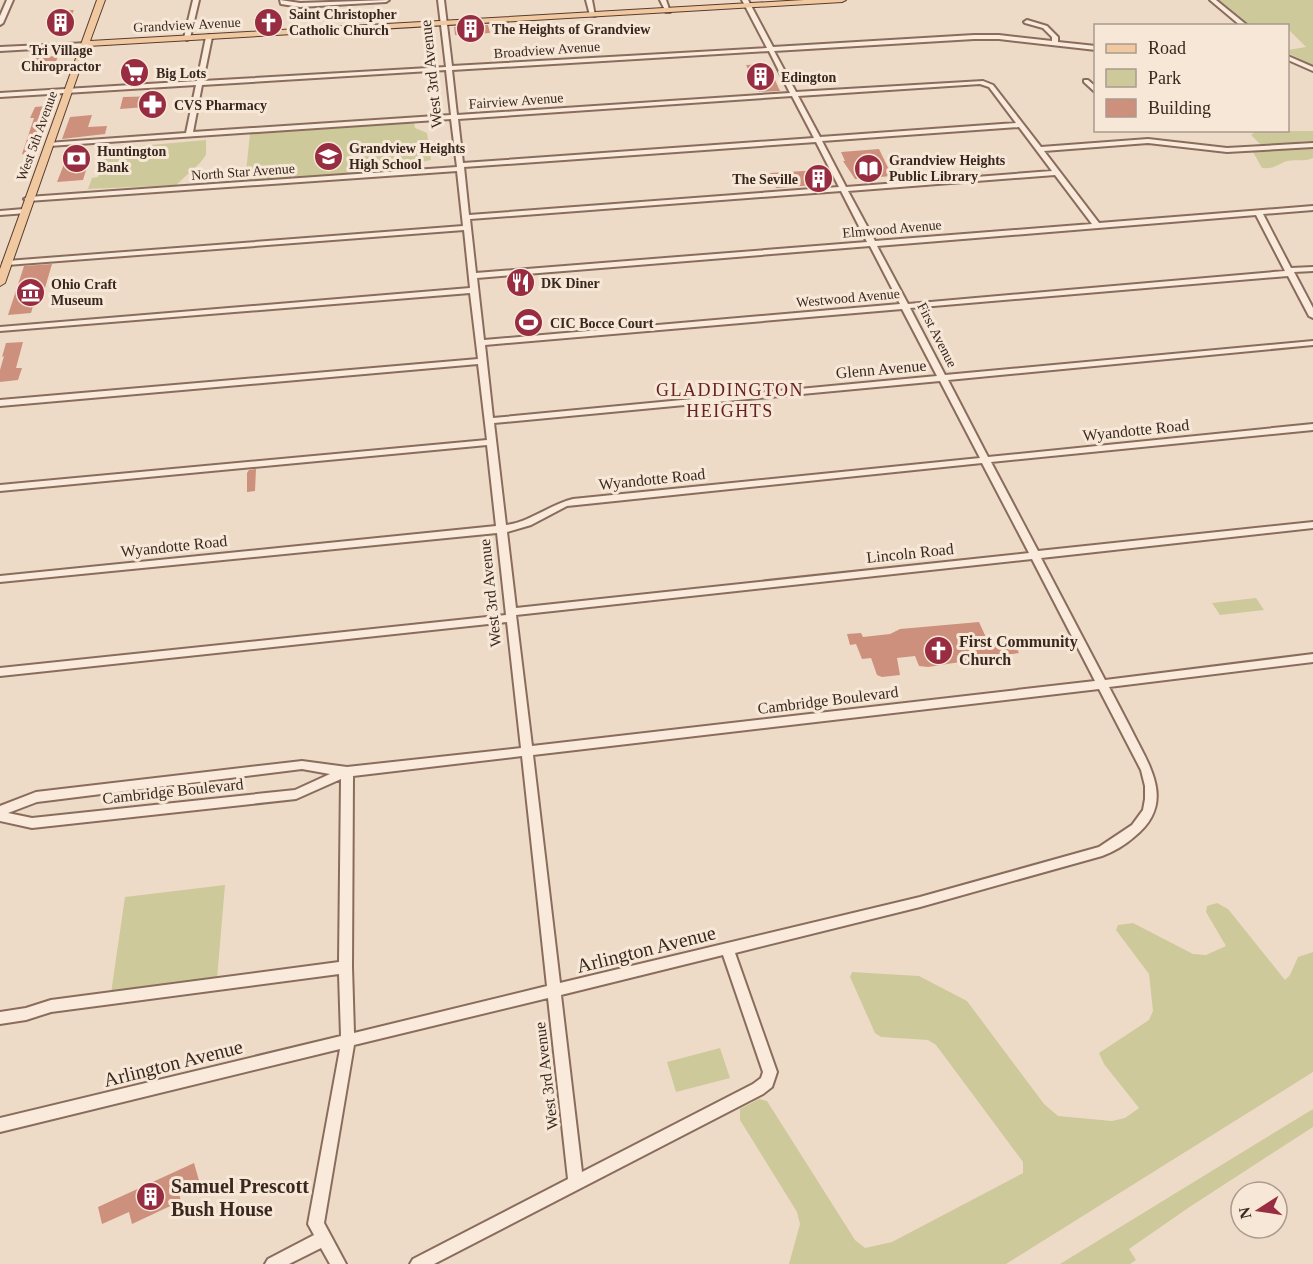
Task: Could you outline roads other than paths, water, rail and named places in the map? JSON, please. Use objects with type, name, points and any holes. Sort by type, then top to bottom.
[{"type":"main road","name":"West 5th Avenue","points":[[0,283],[28,199],[101,0]]},
{"type":"main road","name":"Grandview Avenue","points":[[86,44],[593,15],[746,3],[842,0]]},
{"type":"street","points":[[0,23],[10,0]]},
{"type":"street","points":[[187,38],[196,0]]},
{"type":"street","points":[[283,0],[283,3],[300,5],[386,0]]},
{"type":"street","name":"West 3rd Avenue","points":[[441,0],[576,1182]]},
{"type":"street","points":[[589,0],[593,15]]},
{"type":"street","points":[[663,0],[668,10]]},
{"type":"street","points":[[1213,0],[1243,24]]},
{"type":"street","name":"First Avenue","points":[[746,3],[1103,684]]},
{"type":"street","points":[[1027,22],[1046,27],[1055,37],[1055,44]]},
{"type":"street","name":"Broadview Avenue","points":[[0,95],[986,36],[1094,48]]},
{"type":"street","points":[[189,135],[209,37]]},
{"type":"street","name":"Grandview Avenue","points":[[0,49],[86,44]]},
{"type":"street","points":[[1289,59],[1313,69]]},
{"type":"street","points":[[1086,81],[1094,90]]},
{"type":"street","name":"Fairview Avenue","points":[[49,144],[985,83],[991,86],[1021,126]]},
{"type":"street","points":[[1021,126],[1097,225]]},
{"type":"street","name":"North Star Avenue","points":[[28,199],[1021,126]]},
{"type":"street","points":[[1039,149],[1138,139],[1227,150],[1313,145]]},
{"type":"street","points":[[466,217],[1058,173]]},
{"type":"street","name":"Elmwood Avenue","points":[[472,276],[1313,208]]},
{"type":"street","points":[[0,213],[24,211]]},
{"type":"street","points":[[1258,212],[1313,316]]},
{"type":"street","points":[[4,268],[467,228]]},
{"type":"street","name":"Westwood Avenue","points":[[480,344],[1313,269]]},
{"type":"street","points":[[0,329],[474,290]]},
{"type":"street","name":"Glenn Avenue","points":[[489,421],[1313,343]]},
{"type":"street","points":[[0,403],[482,361]]},
{"type":"street","name":"Wyandotte Road","points":[[0,579],[501,529],[532,522],[558,505],[573,502],[1313,427]]},
{"type":"street","points":[[0,488],[491,442]]},
{"type":"street","name":"Lincoln Road","points":[[0,672],[1313,525]]},
{"type":"street","name":"Cambridge Boulevard","points":[[0,813],[36,797],[302,765],[346,772],[1313,658]]},
{"type":"street","name":"Arlington Avenue","points":[[0,1125],[554,992],[1004,880],[1102,850],[1126,838],[1143,822],[1150,810],[1152,786],[1147,770],[1103,684]]},
{"type":"street","points":[[338,1264],[316,1224],[348,1041],[345,967],[346,772]]},
{"type":"street","name":"Cambridge Boulevard","points":[[0,813],[32,823],[296,794],[346,772]]},
{"type":"street","points":[[418,1264],[758,1089],[766,1082],[770,1072],[727,949]]},
{"type":"street","points":[[0,1017],[71,1004],[345,967]]},
{"type":"street","points":[[273,1264],[323,1239]]},
{"type":"place","name":"Saint Christopher Catholic Church","points":[[268,22]]},
{"type":"place","name":"Tri Village Chiropractor","points":[[61,23]]},
{"type":"place","name":"The Heights of Grandview","points":[[471,29]]},
{"type":"place","name":"Big Lots","points":[[135,73]]},
{"type":"place","name":"Edington","points":[[760,77]]},
{"type":"place","name":"CVS Pharmacy","points":[[153,105]]},
{"type":"place","name":"Grandview Heights High School","points":[[328,156]]},
{"type":"place","name":"Huntington Bank","points":[[76,159]]},
{"type":"place","name":"Grandview Heights Public Library","points":[[868,168]]},
{"type":"place","name":"The Seville","points":[[819,179]]},
{"type":"place","name":"DK Diner","points":[[520,283]]},
{"type":"place","name":"Ohio Craft Museum","points":[[30,292]]},
{"type":"place","name":"CIC Bocce Court","points":[[529,323]]},
{"type":"place","name":"First Community Church","points":[[938,650]]},
{"type":"place","name":"Samuel Prescott Bush House","points":[[150,1197]]},
{"type":"district","name":"GLADDINGTON HEIGHTS","points":[[730,400]]}]
